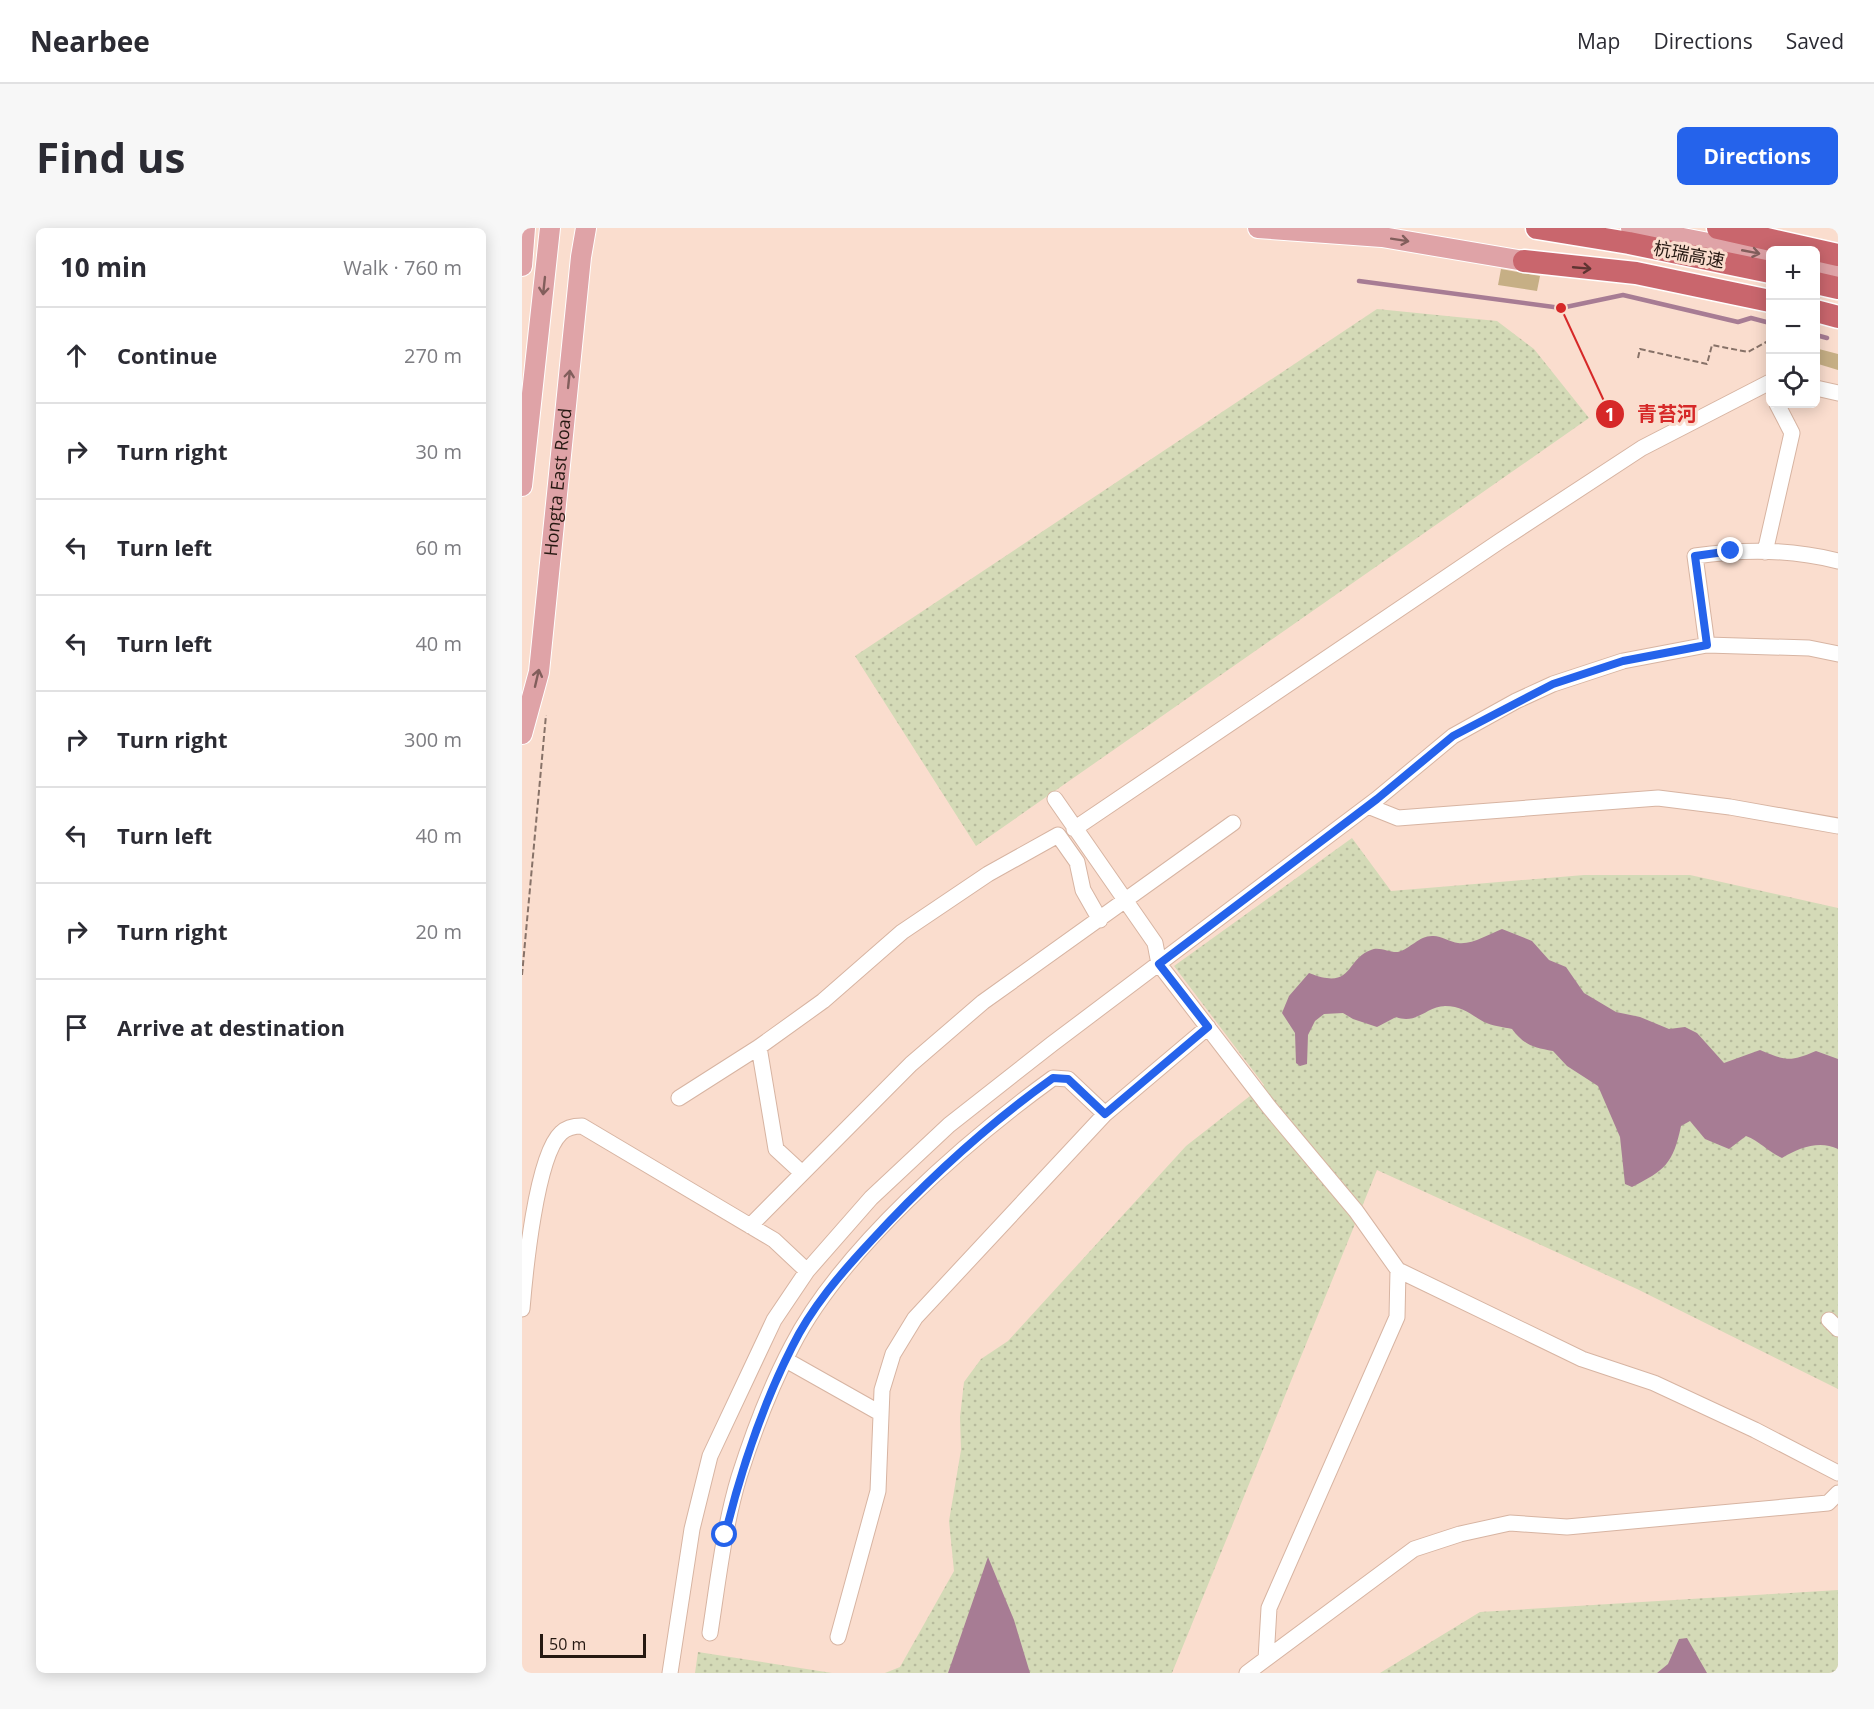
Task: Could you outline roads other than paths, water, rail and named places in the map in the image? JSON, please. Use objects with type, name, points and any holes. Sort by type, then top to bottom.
[{"type":"highway","name":"杭瑞高速","points":[[1537,228],[1629,243],[1766,271]]},
{"type":"highway","name":"杭瑞高速","points":[[1718,228],[1838,255]]},
{"type":"highway","points":[[1524,261],[1654,276],[1766,300]]},
{"type":"highway","points":[[1820,284],[1838,288]]},
{"type":"highway","points":[[1820,312],[1838,317]]},
{"type":"main road","points":[[522,266],[525,228]]},
{"type":"main road","name":"Hongta East Road","points":[[522,486],[550,228]]},
{"type":"main road","name":"Hongta East Road","points":[[522,734],[539,672],[581,257],[586,228]]},
{"type":"main road","points":[[1258,228],[1382,237],[1524,261]]},
{"type":"main road","points":[[1631,228],[1766,254]]},
{"type":"main road","points":[[1820,267],[1838,272]]},
{"type":"street","points":[[1074,829],[1500,541],[1642,448],[1766,387]]},
{"type":"street","points":[[1820,389],[1838,393]]},
{"type":"street","points":[[1765,552],[1792,433],[1779,408]]},
{"type":"street","points":[[1707,645],[1695,556],[1731,551],[1765,552],[1811,554],[1838,561]]},
{"type":"street","points":[[670,1673],[692,1529],[710,1456],[774,1320],[807,1271],[871,1198],[949,1125],[1052,1044],[1368,806],[1453,736],[1516,701],[1553,684],[1623,661],[1707,645],[1809,648],[1838,654]]},
{"type":"street","points":[[1368,806],[1398,818],[1658,798],[1730,807],[1838,826]]},
{"type":"street","points":[[1055,799],[1155,943],[1159,964],[1356,1210],[1398,1270],[1582,1359],[1664,1387],[1838,1473]]},
{"type":"street","points":[[750,1227],[911,1064],[983,1002],[1126,902],[1233,823]]},
{"type":"street","points":[[679,1098],[759,1047],[823,1001],[902,932],[988,874],[1058,835],[1077,862],[1083,890],[1100,920]]},
{"type":"street","points":[[838,1637],[878,1491],[882,1390],[892,1354],[915,1317],[1105,1114],[1208,1027]]},
{"type":"street","points":[[759,1047],[776,1149],[802,1173]]},
{"type":"street","points":[[710,1633],[725,1535],[739,1476],[792,1345],[842,1272],[908,1201],[1014,1106],[1053,1078],[1068,1079],[1105,1114]]},
{"type":"street","points":[[522,1309],[532,1216],[551,1149],[560,1133],[571,1126],[582,1126],[774,1240],[807,1271]]},
{"type":"street","points":[[1266,1659],[1269,1608],[1397,1317],[1398,1270]]},
{"type":"street","points":[[786,1360],[880,1413]]},
{"type":"street","points":[[1247,1673],[1414,1549],[1460,1534],[1510,1523],[1567,1527],[1828,1503],[1838,1493]]},
{"type":"waterway","points":[[1359,281],[1561,308],[1623,295],[1738,322],[1751,318],[1766,322]]},
{"type":"waterway","points":[[1820,336],[1827,338]]},
{"type":"place","name":"青苔河","points":[[1561,308]]}]
